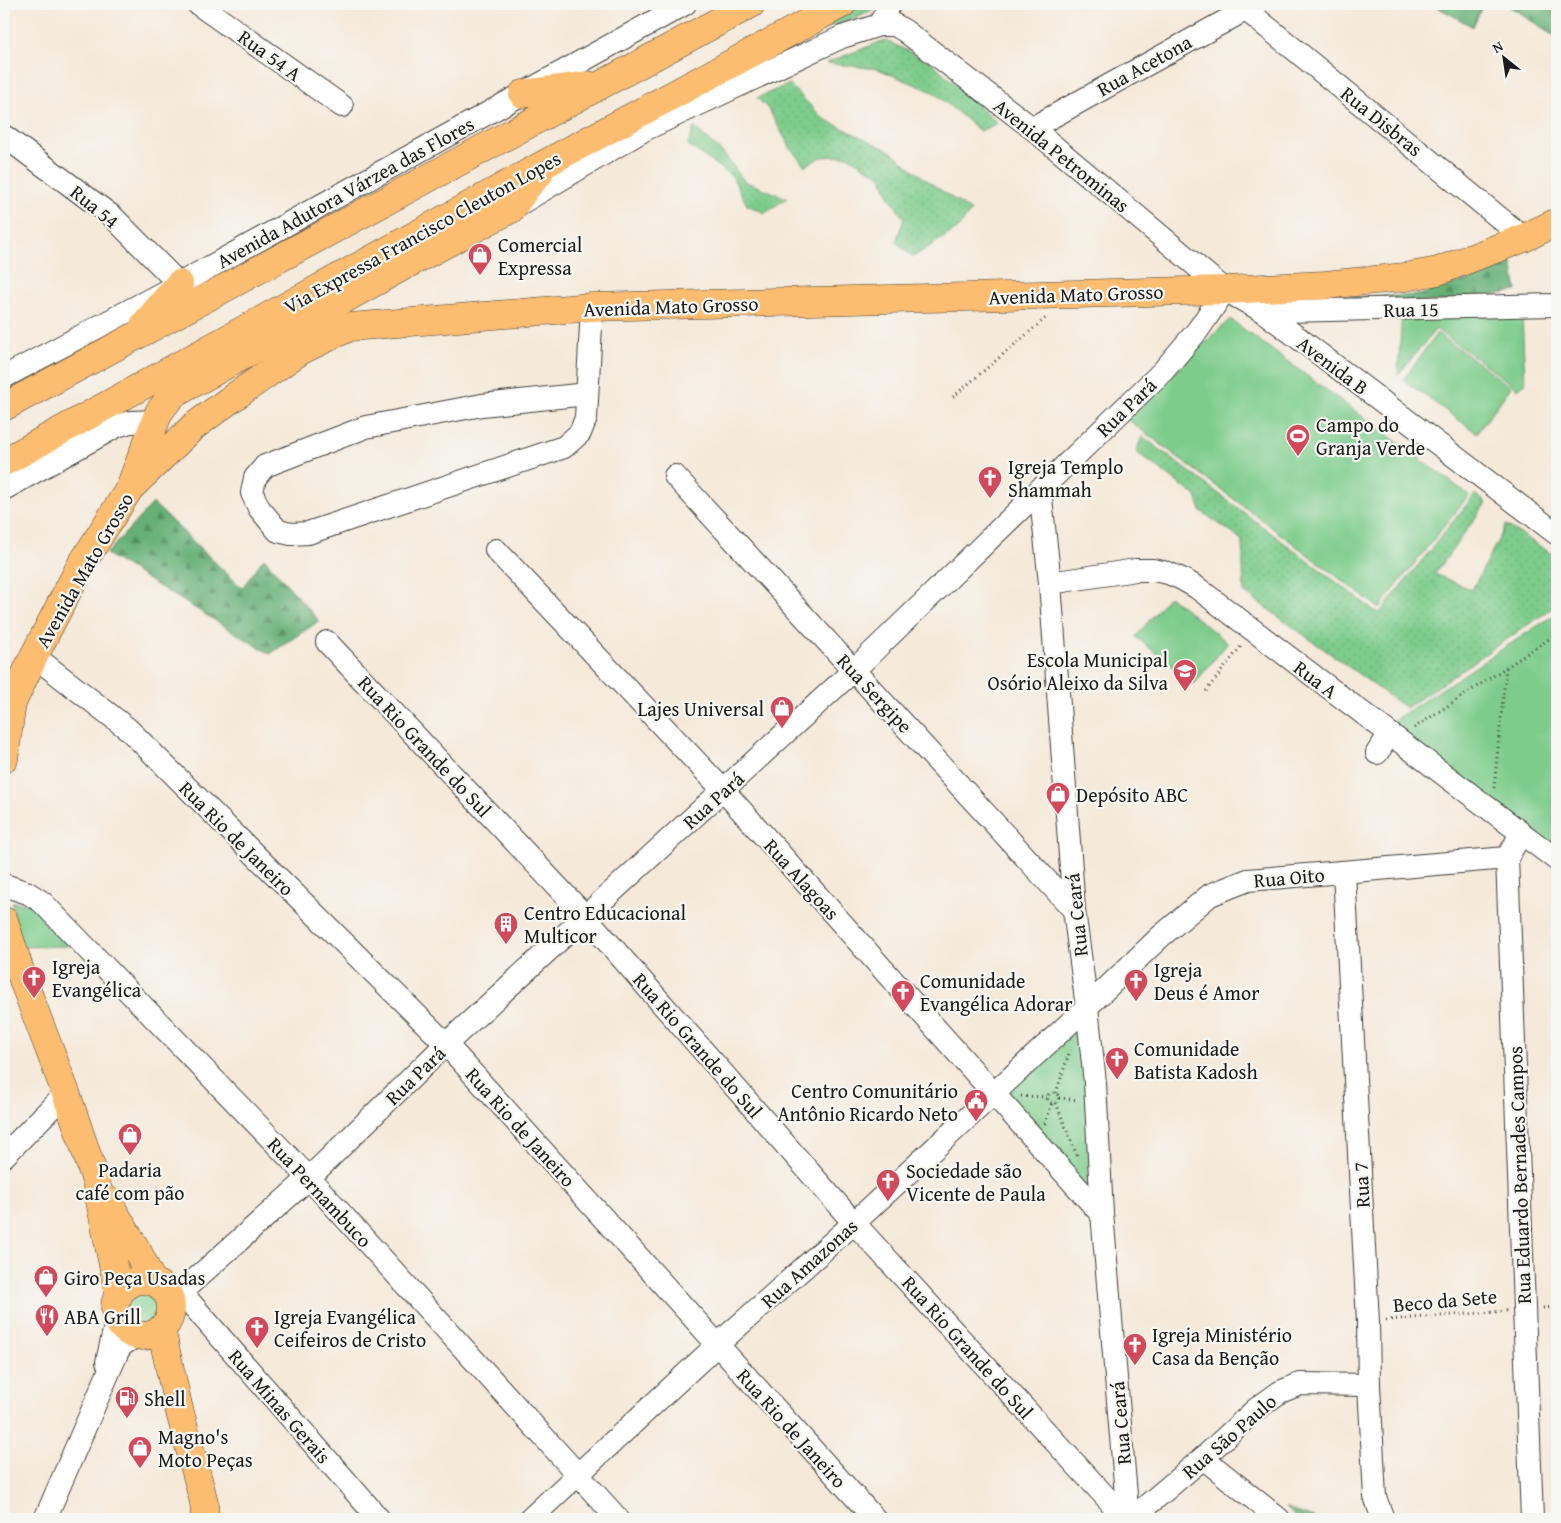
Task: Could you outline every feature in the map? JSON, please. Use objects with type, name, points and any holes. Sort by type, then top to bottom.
[{"type":"main road","points":[[4,407],[751,4]]},
{"type":"main road","name":"Via Expressa Francisco Cleuton Lopes","points":[[4,462],[552,160],[842,4]]},
{"type":"main road","points":[[523,94],[604,83]]},
{"type":"main road","points":[[130,488],[159,412],[172,395],[400,268],[511,209],[526,188],[552,160]]},
{"type":"main road","name":"Avenida Mato Grosso","points":[[4,759],[8,705],[81,565],[130,488],[193,427],[231,399],[300,351],[350,327],[592,307],[1225,290],[1325,285],[1405,277],[1438,271],[1524,238],[1557,222]]},
{"type":"main road","points":[[284,333],[304,336],[350,327],[400,268]]},
{"type":"main road","points":[[133,338],[179,284]]},
{"type":"main road","points":[[382,290],[386,309],[400,323]]},
{"type":"main road","points":[[156,421],[180,417],[231,399]]},
{"type":"main road","points":[[4,921],[24,983],[66,1093],[96,1181],[118,1306],[125,1329],[158,1310]]},
{"type":"main road","points":[[96,1181],[139,1254],[158,1310],[147,1354],[178,1405],[204,1502],[205,1519]]},
{"type":"main road","points":[[118,1306],[129,1284],[137,1281],[158,1310]]},
{"type":"street","name":"Rua 54 A","points":[[198,4],[342,106]]},
{"type":"street","name":"Avenida Adutora Várzea das Flores","points":[[4,378],[179,284],[685,4]]},
{"type":"street","name":"Rua Acetona","points":[[1032,128],[1248,6]]},
{"type":"street","name":"Rua Disbras","points":[[1248,6],[1524,238]]},
{"type":"street","name":"Avenida Petrominas","points":[[888,18],[1032,128],[1225,290]]},
{"type":"street","points":[[511,209],[644,130],[842,37],[888,18]]},
{"type":"street","name":"Rua 54","points":[[4,136],[112,217],[179,284]]},
{"type":"street","name":"Avenida B","points":[[1225,290],[1264,312],[1557,534]]},
{"type":"street","name":"Rua Pará","points":[[101,1391],[122,1345],[158,1310],[309,1178],[446,1044],[854,670],[1163,371],[1198,330],[1225,290]]},
{"type":"street","name":"Rua 15","points":[[1264,312],[1557,305]]},
{"type":"street","points":[[587,394],[482,405],[366,426],[265,466],[255,478],[252,493],[259,508],[278,531],[291,534],[308,533],[564,446],[580,433],[586,418],[592,307]]},
{"type":"street","points":[[4,489],[117,426],[130,422],[156,421]]},
{"type":"street","name":"Rua Sergipe","points":[[675,476],[1074,910]]},
{"type":"street","name":"Rua Ceará","points":[[1040,489],[1050,583],[1074,910],[1088,1007],[1095,1083],[1102,1215],[1128,1519]]},
{"type":"street","name":"Rua Alagoas","points":[[496,550],[724,791],[1003,1095],[1102,1215]]},
{"type":"street","name":"Rua A","points":[[1050,583],[1136,570],[1153,570],[1168,573],[1182,579],[1196,587],[1557,860]]},
{"type":"street","name":"Rua Rio Grande do Sul","points":[[327,642],[585,916],[854,1223],[1128,1519]]},
{"type":"street","name":"Rua Rio de Janeiro","points":[[34,656],[128,729],[446,1044],[875,1519]]},
{"type":"street","points":[[1376,753],[1393,737]]},
{"type":"street","points":[[1507,858],[1521,834]]},
{"type":"street","name":"Rua Oito","points":[[1088,1007],[1160,937],[1210,895],[1248,880],[1507,858]]},
{"type":"street","name":"Rua Eduardo Bernades Campos","points":[[1507,858],[1532,1519]]},
{"type":"street","name":"Rua 7","points":[[1344,872],[1368,1322],[1368,1385],[1375,1497],[1383,1519]]},
{"type":"street","name":"Rua Pernambuco","points":[[4,885],[28,893],[42,902],[309,1178],[618,1519]]},
{"type":"street","name":"Rua Amazonas","points":[[530,1519],[717,1345],[854,1223],[1003,1095],[1088,1007]]},
{"type":"street","points":[[4,1156],[66,1093]]},
{"type":"street","points":[[45,1519],[101,1391],[118,1306]]},
{"type":"street","name":"Rua Minas Gerais","points":[[158,1310],[379,1519]]},
{"type":"street","name":"Rua São Paulo","points":[[1128,1519],[1203,1458],[1255,1410],[1280,1392],[1300,1384],[1368,1385]]},
{"type":"street","points":[[1203,1458],[1279,1519]]},
{"type":"path","points":[[953,397],[1047,318],[1053,294]]},
{"type":"path","points":[[1206,691],[1253,631]]},
{"type":"path","points":[[1393,737],[1557,634]]},
{"type":"path","points":[[1492,811],[1506,667]]},
{"type":"path","points":[[1059,1098],[1056,1093],[1073,1043]]},
{"type":"path","points":[[1048,1097],[1050,1093],[1056,1093]]},
{"type":"path","points":[[1003,1095],[1048,1097]]},
{"type":"path","points":[[1048,1097],[1049,1102],[1054,1103],[1080,1163]]},
{"type":"path","points":[[1045,1126],[1054,1103],[1059,1098],[1083,1100]]},
{"type":"path","name":"Beco da Sete","points":[[1368,1322],[1524,1309]]},
{"type":"green space","points":[[855,4],[880,4],[852,20],[799,34]]},
{"type":"green space","points":[[1432,4],[1483,4],[1473,27]]},
{"type":"green space","points":[[1506,4],[1557,5],[1557,38]]},
{"type":"green space","points":[[885,40],[931,62],[998,123],[980,131],[933,92],[878,69],[826,63]]},
{"type":"green space","points":[[789,84],[824,119],[890,151],[929,182],[971,211],[957,229],[913,257],[896,242],[904,219],[888,194],[881,176],[847,156],[821,157],[805,166],[791,149],[769,110],[757,98]]},
{"type":"green space","points":[[694,127],[725,155],[744,181],[787,198],[765,213],[747,205],[732,176],[688,145]]},
{"type":"green space","points":[[1512,262],[1517,291],[1465,300],[1351,305],[1351,297],[1420,295],[1477,277]]},
{"type":"green space","points":[[1402,313],[1522,315],[1525,383],[1518,389],[1436,329],[1398,375]]},
{"type":"green space","name":"Campo do Granja Verde","points":[[1230,319],[1469,495],[1379,608],[1127,419]]},
{"type":"green space","points":[[1437,333],[1511,387],[1477,433],[1403,380]]},
{"type":"green space","points":[[1142,436],[1379,614],[1475,494],[1486,503],[1435,574],[1472,590],[1506,525],[1557,557],[1557,605],[1406,708],[1244,592],[1242,540],[1201,511],[1196,496],[1136,452]]},
{"type":"green space","points":[[153,503],[242,588],[264,558],[319,621],[270,654],[106,554]]},
{"type":"green space","points":[[1169,596],[1228,643],[1194,684],[1136,637]]},
{"type":"green space","points":[[1557,613],[1557,848],[1390,723]]},
{"type":"green space","points":[[12,902],[31,903],[69,946],[21,947]]},
{"type":"green space","points":[[1087,1007],[1102,1215],[992,1094]]},
{"type":"green space","points":[[136,1291],[153,1297],[159,1311],[153,1325],[146,1328],[129,1328],[122,1316],[120,1306],[131,1292]]},
{"type":"green space","points":[[1285,1508],[1317,1519],[1298,1519]]},
{"type":"place","name":"Comercial Expressa","points":[[480,276]]},
{"type":"place","name":"Campo do Granja Verde","points":[[1298,457]]},
{"type":"place","name":"Igreja Templo Shammah","points":[[990,499]]},
{"type":"place","name":"Escola Municipal Osório Aleixo da Silva","points":[[1185,692]]},
{"type":"place","name":"Lajes Universal","points":[[782,729]]},
{"type":"place","name":"Depósito ABC","points":[[1058,815]]},
{"type":"place","name":"Centro Educacional Multicor","points":[[506,945]]},
{"type":"place","name":"Igreja Evangélica","points":[[34,999]]},
{"type":"place","name":"Igreja Deus é Amor","points":[[1136,1002]]},
{"type":"place","name":"Comunidade Evangélica Adorar","points":[[903,1013]]},
{"type":"place","name":"Comunidade Batista Kadosh","points":[[1117,1080]]},
{"type":"place","name":"Centro Comunitário Antônio Ricardo Neto","points":[[976,1122]]},
{"type":"place","name":"Padaria café com pão","points":[[130,1156]]},
{"type":"place","name":"Sociedade são Vicente de Paula","points":[[888,1202]]},
{"type":"place","name":"Giro Peça Usadas","points":[[46,1298]]},
{"type":"place","name":"ABA Grill","points":[[47,1337]]},
{"type":"place","name":"Igreja Evangélica Ceifeiros de Cristo","points":[[257,1349]]},
{"type":"place","name":"Igreja Ministério Casa da Benção","points":[[1135,1366]]},
{"type":"place","name":"Shell","points":[[127,1419]]},
{"type":"place","name":"Magno's Moto Peças","points":[[140,1469]]}]
